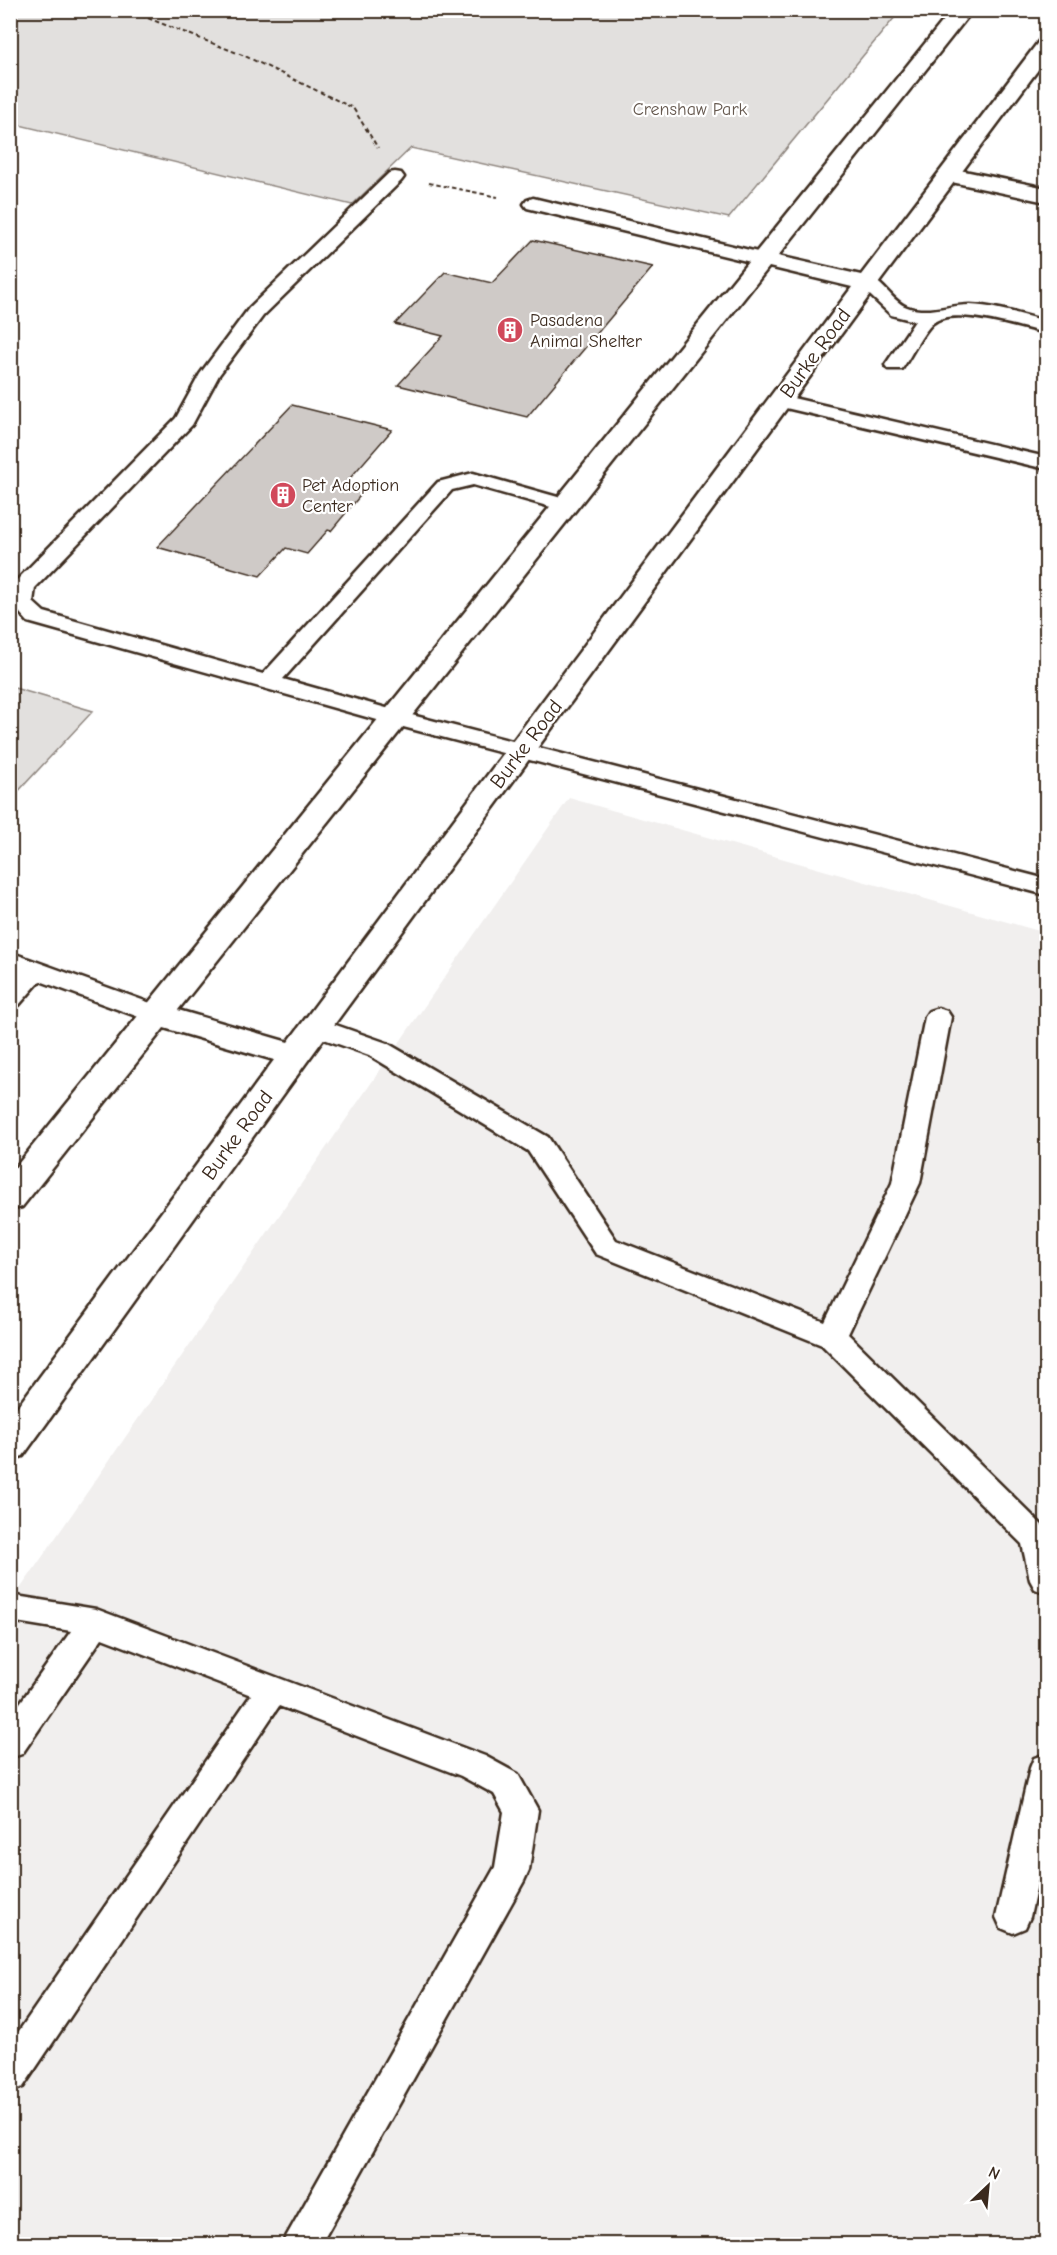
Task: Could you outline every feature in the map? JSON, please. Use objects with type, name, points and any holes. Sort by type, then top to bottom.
[{"type":"main road","points":[[10,1198],[963,10]]},
{"type":"main road","name":"Burke Road","points":[[10,1446],[295,1055],[867,282],[1047,45]]},
{"type":"main road","points":[[950,175],[1047,195]]},
{"type":"main road","points":[[763,259],[867,282]]},
{"type":"main road","points":[[158,1015],[295,1055]]},
{"type":"lane","points":[[395,177],[256,312],[210,374],[186,421],[24,586],[22,603],[36,617],[396,718],[1047,887]]},
{"type":"lane","points":[[533,204],[763,259]]},
{"type":"lane","points":[[867,282],[898,311],[927,318]]},
{"type":"lane","points":[[896,365],[927,318],[946,310],[970,310],[1047,327]]},
{"type":"lane","points":[[780,400],[1047,463]]},
{"type":"lane","points":[[268,682],[445,486],[473,479],[565,506]]},
{"type":"lane","points":[[10,960],[34,971],[158,1015]]},
{"type":"lane","points":[[10,999],[34,971]]},
{"type":"lane","points":[[832,1337],[906,1183],[938,1017]]},
{"type":"lane","points":[[316,1027],[378,1049],[538,1144],[606,1247],[832,1337],[1036,1538],[1047,1580]]},
{"type":"lane","points":[[10,1608],[96,1622],[473,1766],[506,1784],[521,1810],[512,1870],[301,2244]]},
{"type":"lane","points":[[10,1744],[96,1622]]},
{"type":"lane","points":[[10,2075],[273,1689]]},
{"type":"lane","points":[[1013,1917],[1047,1768]]},
{"type":"path","points":[[128,10],[246,56],[353,108],[395,177],[533,204]]},
{"type":"shaded area","points":[[569,798],[1046,933],[1046,2244],[11,2244],[11,1602]]},
{"type":"green space","name":"Crenshaw Park","points":[[11,10],[900,11],[729,218],[411,148],[352,205],[11,123]]},
{"type":"green space","points":[[10,687],[93,711],[11,799]]},
{"type":"building","name":"Pasadena Animal Shelter","points":[[533,240],[653,267],[527,417],[398,385],[443,336],[395,324],[445,272],[492,283]]},
{"type":"building","name":"Pet Adoption Center","points":[[292,405],[392,430],[344,485],[364,491],[331,531],[328,530],[307,554],[286,548],[260,576],[157,547]]},
{"type":"place","name":"Pasadena Animal Shelter","points":[[510,330]]},
{"type":"place","name":"Pet Adoption Center","points":[[283,495]]}]
